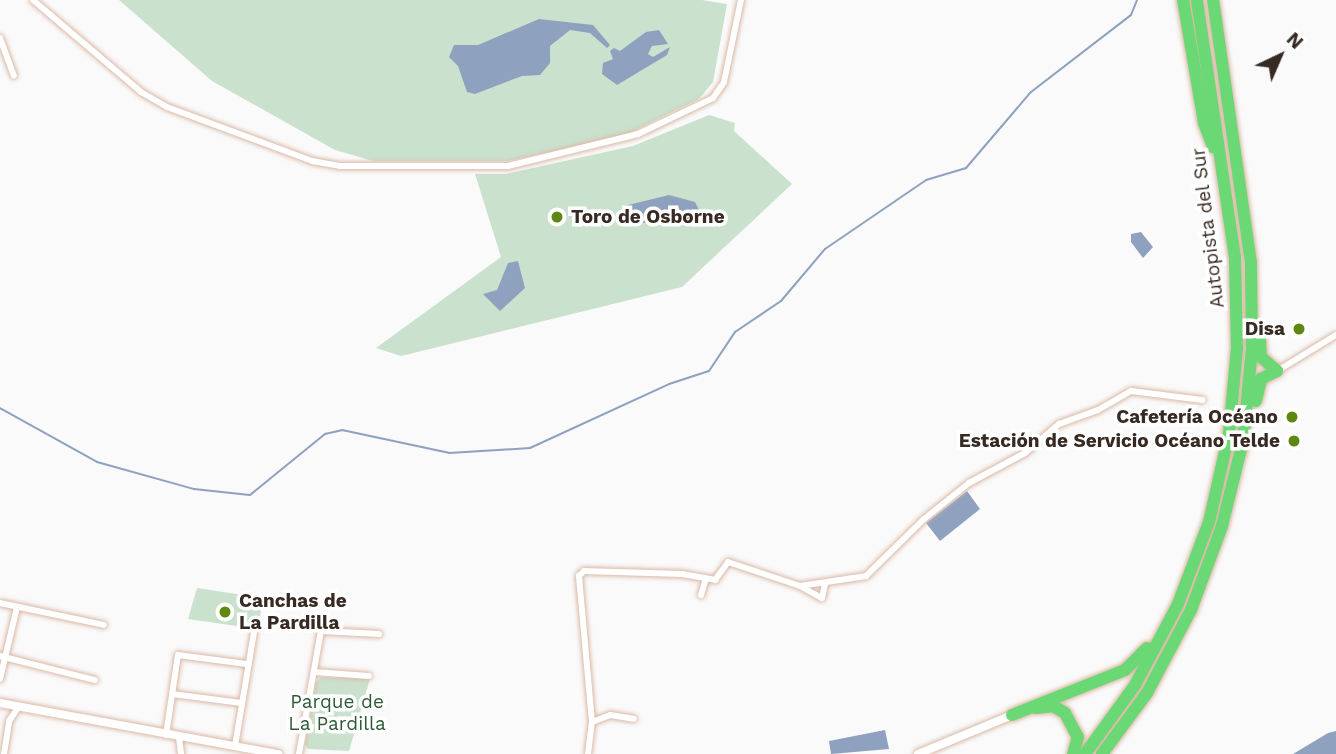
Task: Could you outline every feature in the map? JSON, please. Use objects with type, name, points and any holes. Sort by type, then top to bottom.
[{"type":"highway","points":[[1183,0],[1204,123],[1220,165]]},
{"type":"highway","name":"Autopista del Sur","points":[[1085,754],[1135,685],[1194,568],[1219,486],[1234,397],[1237,303],[1197,0]]},
{"type":"highway","name":"Autopista del Sur","points":[[1102,754],[1147,692],[1191,610],[1225,515],[1244,431],[1252,349],[1251,263],[1213,0]]},
{"type":"highway","points":[[1244,431],[1254,416],[1259,383],[1277,371],[1261,357],[1259,289],[1251,263]]},
{"type":"highway","points":[[1012,715],[1138,662],[1178,588],[1194,568]]},
{"type":"highway","points":[[1012,715],[1042,706],[1054,706],[1065,713],[1078,737],[1073,754]]},
{"type":"street","points":[[33,0],[141,92],[167,107],[300,156],[340,166],[508,166],[638,134],[713,97],[724,82],[741,0]]},
{"type":"street","points":[[0,38],[13,76]]},
{"type":"street","points":[[1277,371],[1336,335]]},
{"type":"street","points":[[800,586],[825,584],[874,573],[933,511],[969,482],[1025,453],[1059,424],[1098,410],[1131,391],[1202,400]]},
{"type":"street","points":[[588,754],[592,722],[579,576],[584,571],[682,574],[715,580],[728,562],[800,586],[822,598],[825,584]]},
{"type":"street","points":[[701,595],[706,579]]},
{"type":"street","points":[[0,603],[104,625]]},
{"type":"street","points":[[0,679],[3,657],[17,607]]},
{"type":"street","points":[[299,754],[321,631],[379,634]]},
{"type":"street","points":[[235,746],[246,664],[254,632]]},
{"type":"street","points":[[166,735],[178,655],[246,664]]},
{"type":"street","points":[[3,657],[95,680]]},
{"type":"street","points":[[314,672],[369,676]]},
{"type":"street","points":[[172,694],[241,703]]},
{"type":"street","points":[[0,703],[17,709],[278,754]]},
{"type":"street","points":[[4,754],[9,721],[17,709]]},
{"type":"street","points":[[592,722],[610,715],[634,719]]},
{"type":"street","points":[[918,754],[1012,715]]},
{"type":"street","points":[[179,737],[181,754]]},
{"type":"green space","points":[[119,0],[702,0],[727,4],[713,82],[699,99],[625,135],[508,161],[373,161],[335,150],[212,81]]},
{"type":"green space","points":[[709,115],[735,123],[734,131],[792,184],[682,287],[401,356],[376,348],[501,257],[475,174],[506,174],[633,146]]},
{"type":"green space","name":"Canchas de La Pardilla","points":[[197,588],[263,598],[258,629],[188,619]]},
{"type":"green space","name":"Parque de La Pardilla","points":[[321,677],[370,679],[349,751],[308,749],[305,745],[316,682]]},
{"type":"water","points":[[539,19],[593,25],[610,45],[607,48],[590,33],[570,30],[550,46],[550,63],[540,75],[522,76],[475,94],[467,92],[458,66],[449,57],[454,45],[478,45]]},
{"type":"water","points":[[659,30],[668,44],[652,46],[648,54],[653,57],[670,47],[667,55],[617,85],[602,74],[603,63],[613,59],[610,51],[614,48],[620,51],[646,32]]},
{"type":"water","points":[[669,195],[695,202],[700,212],[685,221],[621,224],[624,206]]},
{"type":"water","points":[[1141,232],[1153,247],[1143,258],[1131,242],[1131,234]]},
{"type":"water","points":[[518,261],[525,288],[500,311],[483,294],[497,290],[508,263]]},
{"type":"water","points":[[967,491],[980,509],[940,541],[926,523]]},
{"type":"water","points":[[885,730],[889,749],[831,754],[829,741]]},
{"type":"water","points":[[1336,731],[1336,754],[1293,754],[1328,733]]},
{"type":"waterway","points":[[0,408],[97,462],[194,489],[250,495],[325,434],[342,430],[449,453],[530,448],[669,384],[709,371],[735,332],[781,301],[825,249],[926,180],[966,168],[1031,92],[1131,15],[1137,0]]},
{"type":"place","name":"Toro de Osborne","points":[[557,217]]},
{"type":"place","name":"Disa","points":[[1299,329]]},
{"type":"place","name":"Cafetería Océano","points":[[1292,417]]},
{"type":"place","name":"Estación de Servicio Océano Telde","points":[[1294,441]]},
{"type":"place","name":"Canchas de La Pardilla","points":[[225,612]]}]
